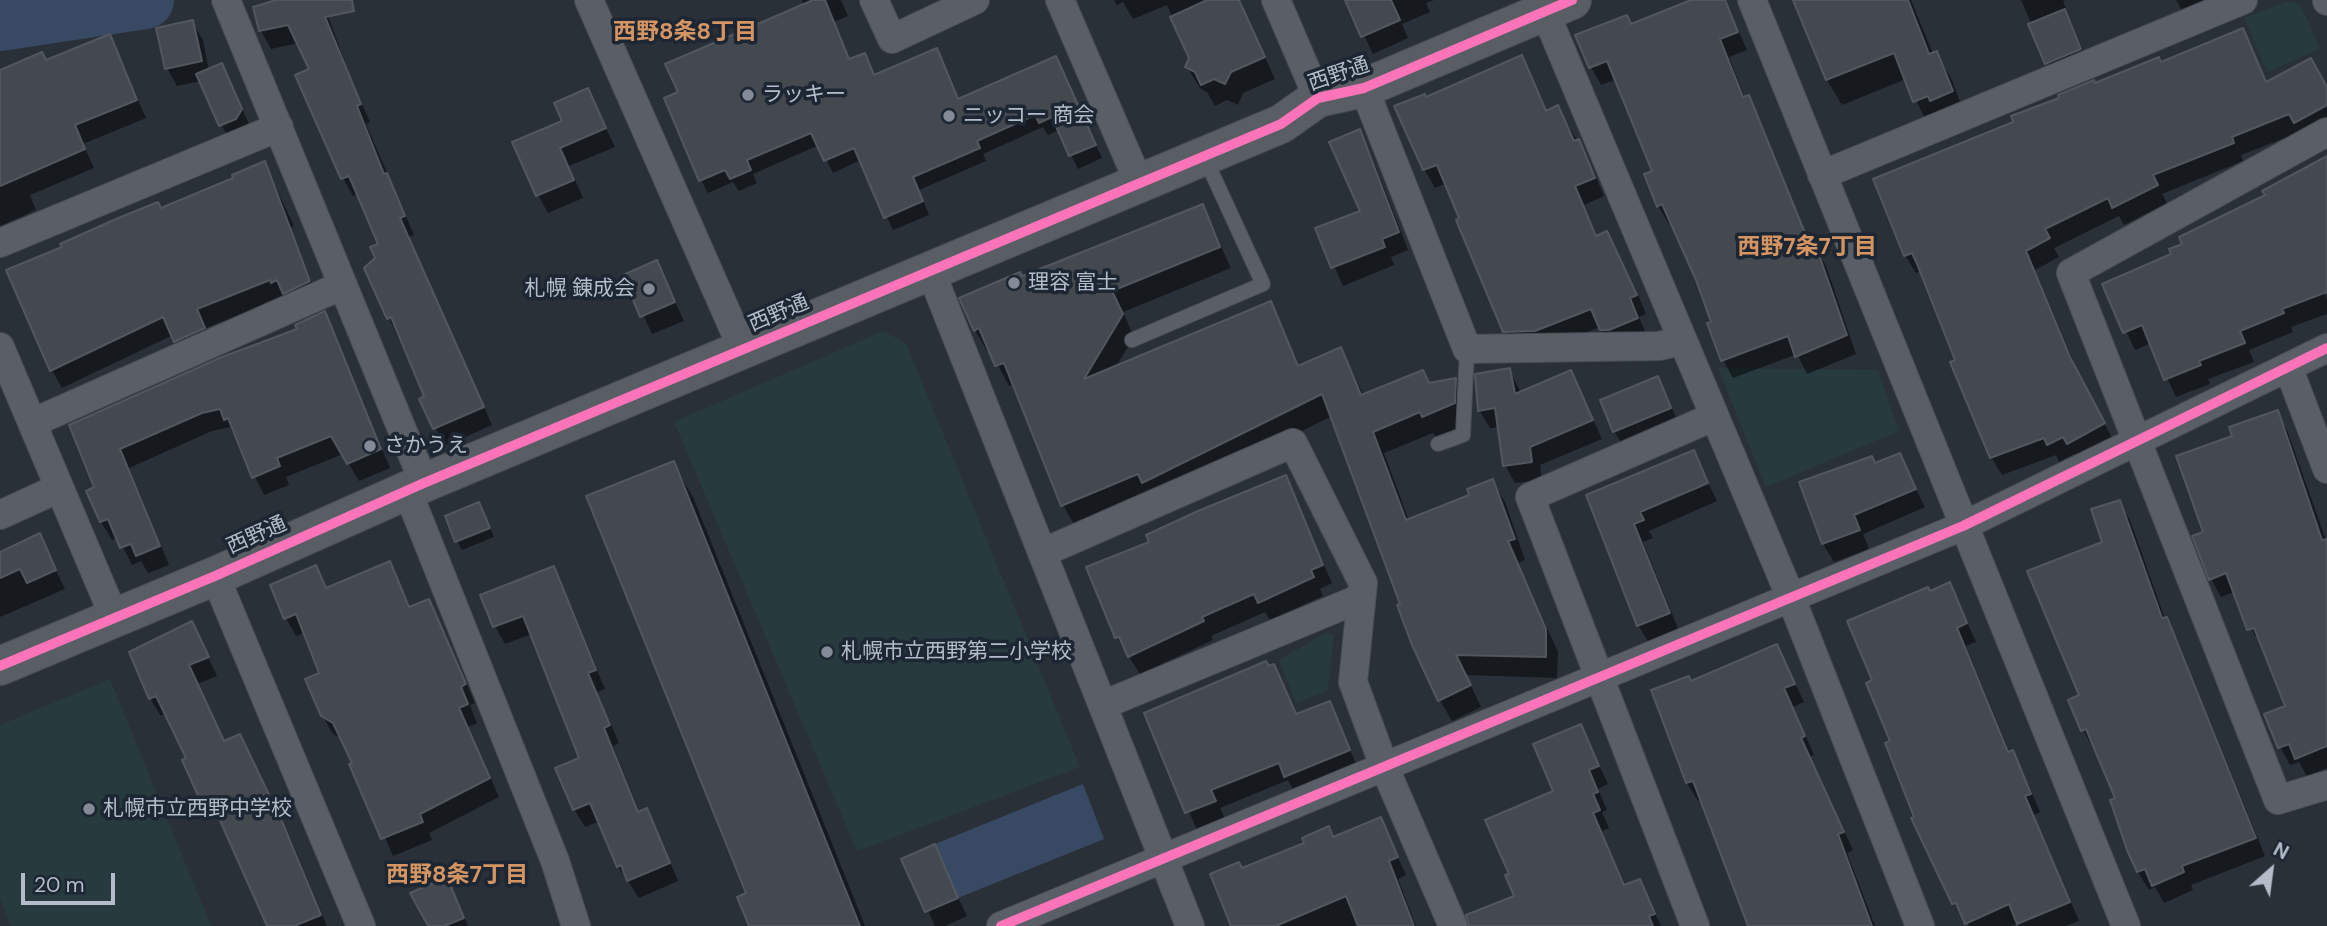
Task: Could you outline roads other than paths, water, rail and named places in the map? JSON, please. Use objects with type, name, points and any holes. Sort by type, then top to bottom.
[{"type":"street","points":[[226,0],[344,285],[415,487],[555,861],[576,926]]},
{"type":"street","points":[[589,0],[743,351]]},
{"type":"street","points":[[874,0],[892,39],[975,0]]},
{"type":"street","points":[[1060,0],[1139,183]]},
{"type":"street","points":[[1276,0],[1318,98]]},
{"type":"street","points":[[1752,0],[2120,924]]},
{"type":"street","points":[[1822,174],[2243,0]]},
{"type":"street","points":[[1558,6],[1681,341],[1791,598],[1920,926]]},
{"type":"street","name":"西野通","points":[[0,666],[215,576],[415,487],[1281,124],[1318,98],[1364,88],[1558,6]]},
{"type":"street","points":[[1364,88],[1466,349],[1659,346],[1681,341]]},
{"type":"street","points":[[0,243],[279,127]]},
{"type":"street","points":[[2327,132],[2071,273],[2278,800],[2327,785]]},
{"type":"street","points":[[931,272],[1191,926]]},
{"type":"street","points":[[32,423],[344,285]]},
{"type":"street","points":[[0,347],[115,618]]},
{"type":"street","points":[[1001,926],[1963,526],[2327,348]]},
{"type":"street","points":[[2288,366],[2327,469]]},
{"type":"street","points":[[1695,926],[1530,497],[1713,417]]},
{"type":"street","points":[[1042,553],[1293,443],[1363,583],[1353,682],[1384,766],[1453,926]]},
{"type":"street","points":[[0,515],[59,488]]},
{"type":"street","points":[[215,576],[361,926]]},
{"type":"street","points":[[1103,705],[1361,598]]},
{"type":"lane","points":[[1132,340],[1263,284],[1204,156]]},
{"type":"lane","points":[[1438,444],[1463,435],[1466,349]]},
{"type":"water","points":[[1083,784],[1104,839],[958,898],[935,844]]},
{"type":"waterway","points":[[0,22],[145,0]]},
{"type":"place","name":"ラッキー","points":[[748,95]]},
{"type":"place","name":"ニッコー 商会","points":[[949,116]]},
{"type":"place","name":"理容 富士","points":[[1014,283]]},
{"type":"place","name":"札幌 錬成会","points":[[649,289]]},
{"type":"place","name":"さかうえ","points":[[370,446]]},
{"type":"place","name":"札幌市立西野第二小学校","points":[[827,652]]},
{"type":"place","name":"札幌市立西野中学校","points":[[89,809]]},
{"type":"district","name":"西野8条8丁目","points":[[685,33]]},
{"type":"district","name":"西野7条7丁目","points":[[1807,248]]},
{"type":"district","name":"西野8条7丁目","points":[[457,876]]}]
